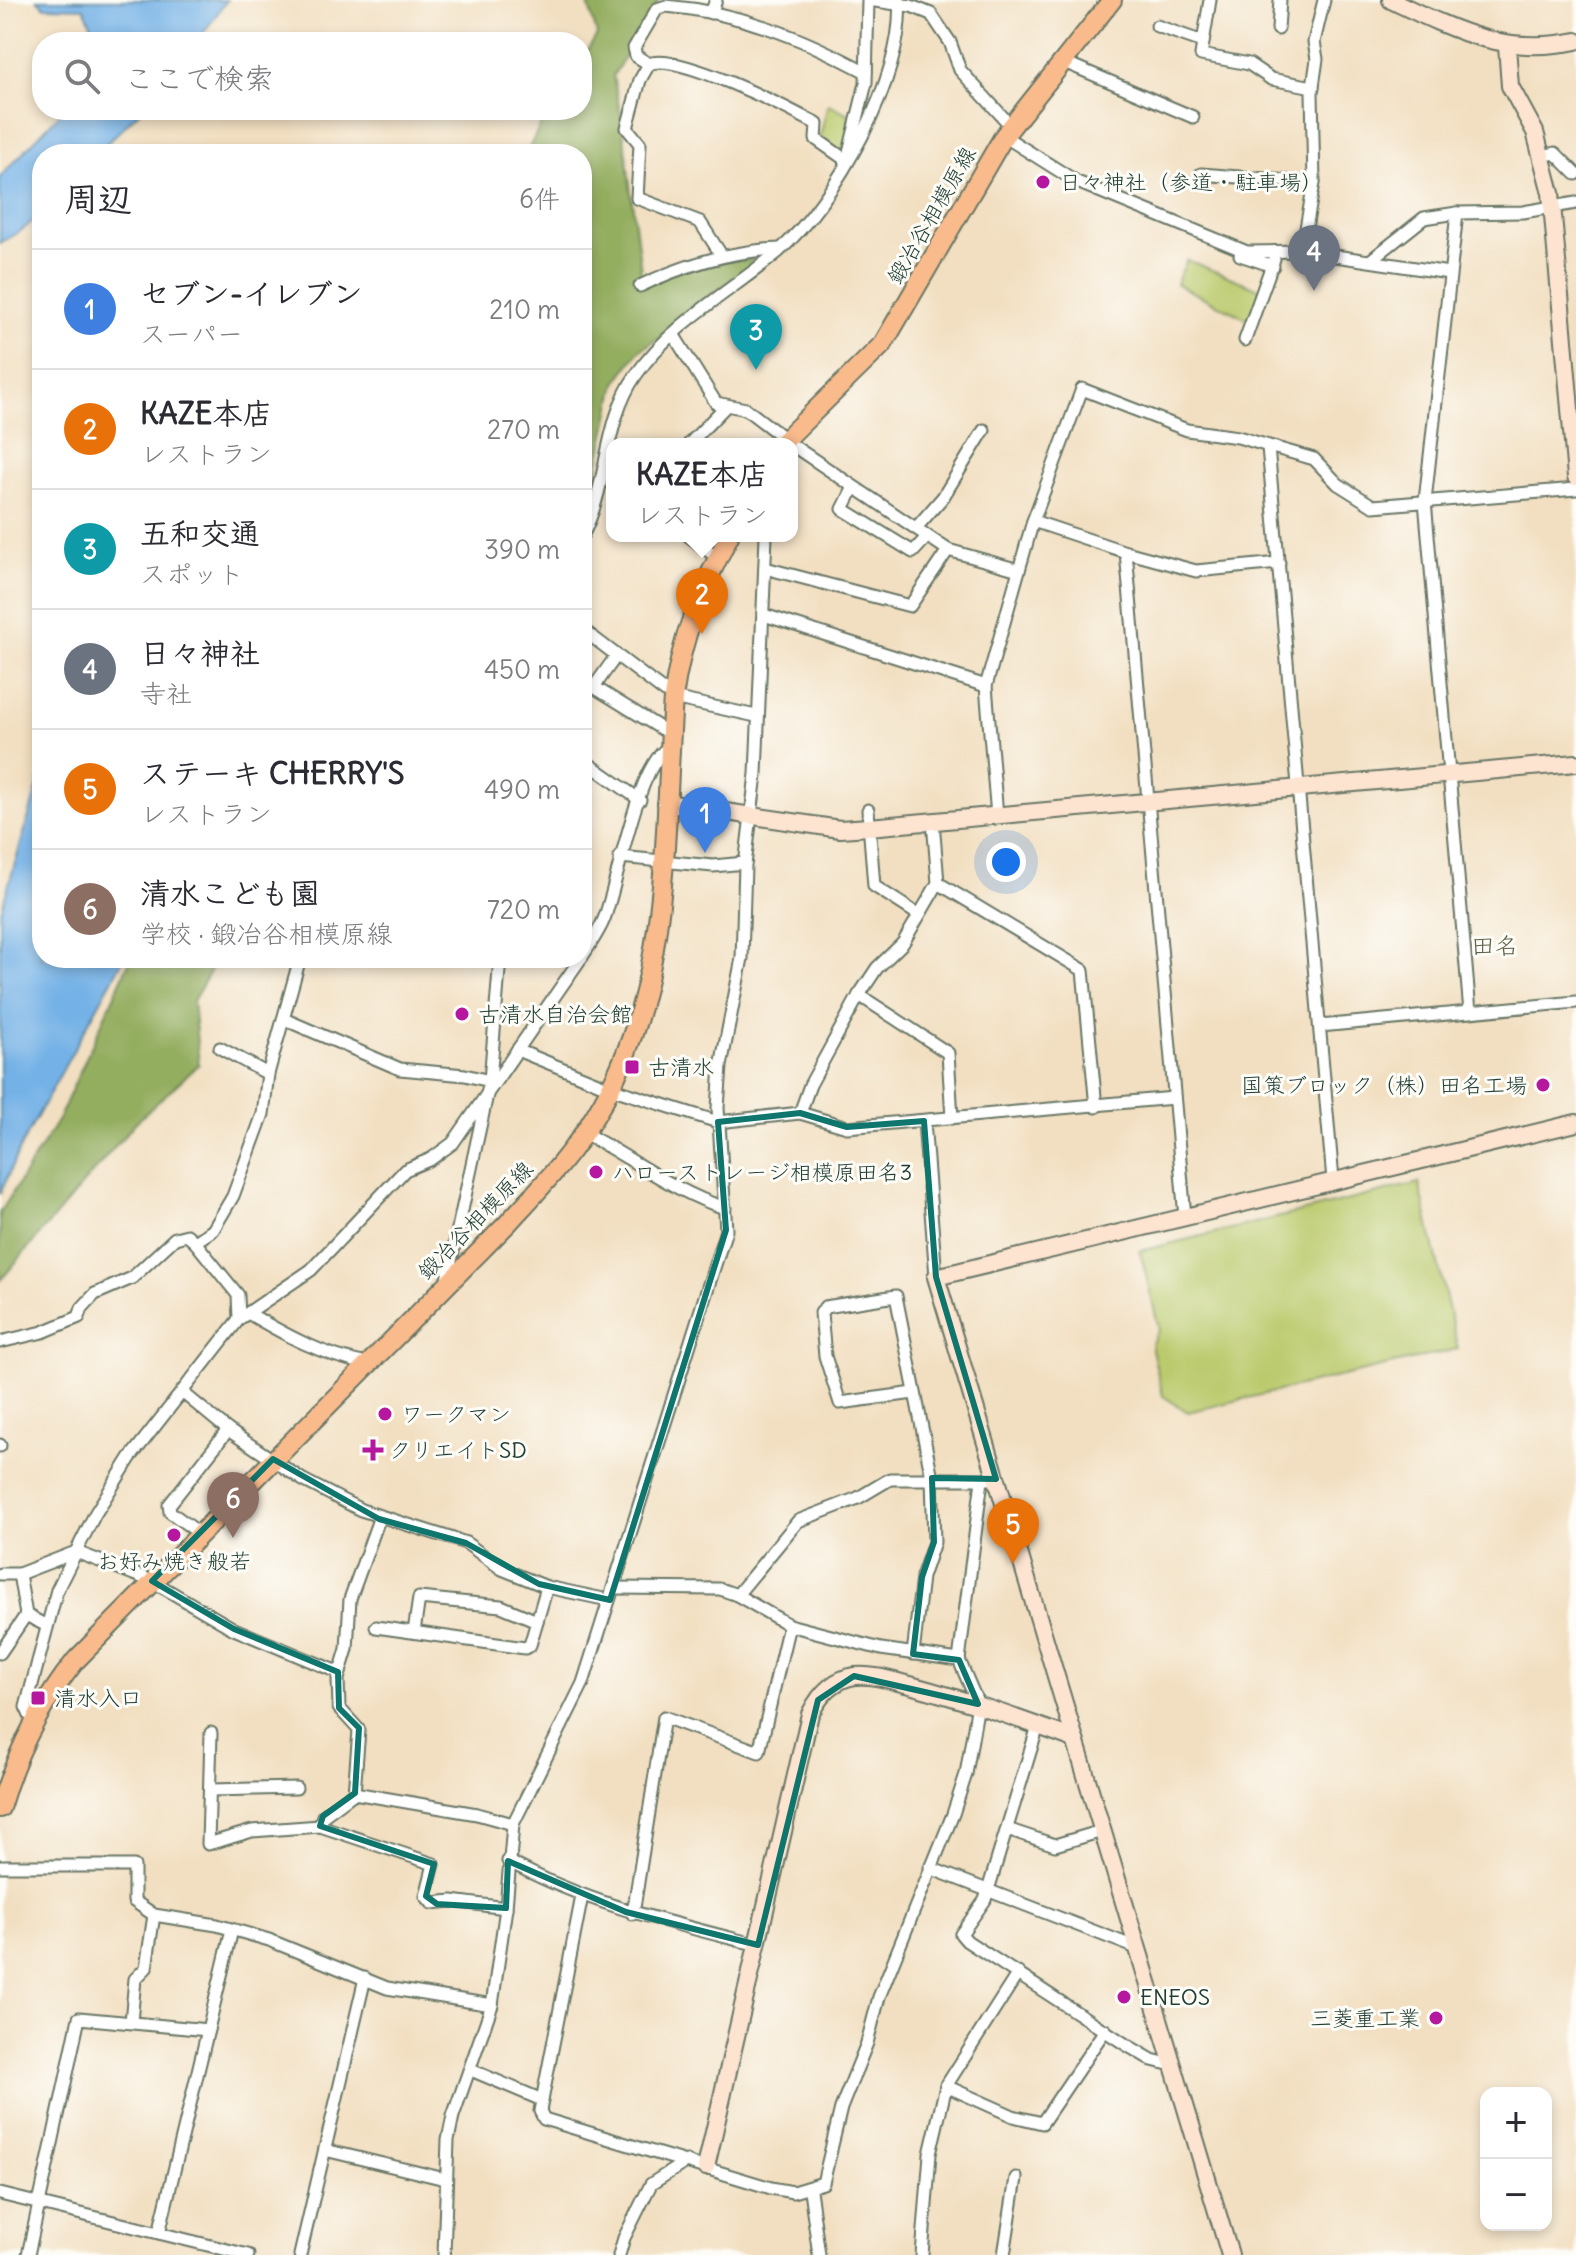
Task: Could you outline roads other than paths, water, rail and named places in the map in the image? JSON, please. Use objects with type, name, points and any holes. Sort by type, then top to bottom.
[{"type":"main road","name":"鍛冶谷相模原線","points":[[792,438],[883,344],[1007,131],[1112,0]]},
{"type":"main road","name":"鍛冶谷相模原線","points":[[0,1808],[18,1753],[33,1722],[76,1660],[551,1176],[584,1133],[610,1088],[634,1036],[647,991],[657,926],[673,698],[686,627],[726,542]]},
{"type":"street","points":[[711,13],[716,0]]},
{"type":"street","points":[[846,160],[865,95],[868,0],[899,2],[919,8],[938,22],[960,70],[1007,131],[1060,171],[1118,202],[1273,266]]},
{"type":"street","points":[[1210,0],[1201,55],[1249,64],[1271,79],[1313,87]]},
{"type":"street","points":[[1278,29],[1280,0]]},
{"type":"street","points":[[1302,251],[1314,183],[1313,87],[1317,59],[1314,42],[1324,0]]},
{"type":"street","points":[[1391,0],[1455,30],[1507,46],[1576,41]]},
{"type":"street","points":[[613,438],[623,398],[646,361],[673,334],[781,249],[817,210],[860,142],[885,83],[893,59],[899,2]]},
{"type":"street","points":[[649,64],[636,56],[634,48],[657,9],[666,6],[711,13],[775,29],[819,46],[885,83]]},
{"type":"street","points":[[1165,26],[1203,42]]},
{"type":"street","points":[[1507,46],[1510,86],[1535,132],[1543,156],[1552,207],[1576,477]]},
{"type":"street","points":[[722,256],[700,222],[637,198],[640,144],[627,128],[640,80],[649,64],[661,60],[785,106],[817,124],[816,139],[846,160]]},
{"type":"street","points":[[1064,62],[1193,117]]},
{"type":"street","points":[[1543,156],[1555,153],[1576,174]]},
{"type":"street","points":[[1201,174],[1314,183]]},
{"type":"street","points":[[1371,260],[1424,218],[1457,213],[1523,212],[1576,203]]},
{"type":"street","points":[[1457,213],[1425,501],[1470,1012]]},
{"type":"street","points":[[640,286],[682,266],[722,256],[781,249]]},
{"type":"street","points":[[1254,256],[1275,251],[1302,251],[1449,273]]},
{"type":"street","points":[[1245,340],[1273,266],[1275,251]]},
{"type":"street","points":[[673,334],[716,403],[724,408],[746,409],[781,438]]},
{"type":"street","points":[[997,816],[986,686],[1033,521],[1082,389],[1187,430],[1238,437],[1321,463],[1338,484],[1373,506],[1576,489]]},
{"type":"street","points":[[695,438],[724,408]]},
{"type":"street","points":[[916,528],[943,497],[984,430]]},
{"type":"street","points":[[1268,447],[1333,1180]]},
{"type":"street","points":[[798,451],[948,550],[1019,570]]},
{"type":"street","points":[[592,513],[606,469]]},
{"type":"street","points":[[853,489],[843,509],[913,552],[927,537]]},
{"type":"street","points":[[600,494],[606,498]]},
{"type":"street","points":[[1033,521],[1196,571],[1279,563]]},
{"type":"street","points":[[697,542],[718,558]]},
{"type":"street","points":[[444,2255],[445,2179],[453,2116],[492,2005],[506,1908],[513,1824],[573,1707],[614,1588],[726,1230],[718,1122],[720,1072],[742,958],[745,863],[756,774],[756,716],[766,542]]},
{"type":"street","points":[[765,568],[910,606],[948,550]]},
{"type":"street","points":[[1126,552],[1185,1217]]},
{"type":"street","points":[[764,615],[986,686]]},
{"type":"street","points":[[592,637],[673,698],[756,716]]},
{"type":"street","points":[[592,940],[603,921],[620,857],[654,760],[670,740],[594,687],[616,656]]},
{"type":"street","points":[[666,803],[840,829],[1576,763]]},
{"type":"street","points":[[592,766],[640,800]]},
{"type":"street","points":[[868,810],[874,886],[919,915]]},
{"type":"street","points":[[800,1113],[810,1085],[859,995],[877,968],[903,943],[938,883],[933,821]]},
{"type":"street","points":[[620,857],[713,866],[745,863]]},
{"type":"street","points":[[938,883],[1083,970],[1096,1107]]},
{"type":"street","points":[[195,1242],[213,1230],[233,1196],[263,1114],[268,1074],[286,1020],[298,968]]},
{"type":"street","points":[[493,1081],[499,968]]},
{"type":"street","points":[[445,1286],[493,1081],[574,968]]},
{"type":"street","points":[[859,995],[948,1053],[952,1118]]},
{"type":"street","points":[[1320,1026],[1576,1002]]},
{"type":"street","points":[[286,1020],[386,1065],[493,1081]]},
{"type":"street","points":[[220,1048],[268,1074]]},
{"type":"street","points":[[517,1050],[610,1088],[718,1122],[800,1113],[847,1127],[1174,1098]]},
{"type":"street","points":[[33,1722],[26,1707],[57,1590],[130,1458],[243,1316],[311,1270],[405,1170],[431,1159],[453,1143],[487,1097]]},
{"type":"street","points":[[924,1121],[936,1277],[989,1480],[1074,1739],[1230,2255]]},
{"type":"street","points":[[936,1277],[1576,1123]]},
{"type":"street","points":[[584,1133],[692,1197],[725,1208]]},
{"type":"street","points":[[0,1342],[43,1332],[79,1317],[82,1308],[95,1294],[142,1271],[175,1238],[187,1235],[238,1295],[243,1316]]},
{"type":"street","points":[[913,1654],[922,1577],[934,1542],[932,1478],[896,1296],[825,1307],[821,1313],[825,1356],[840,1403],[914,1393]]},
{"type":"street","points":[[243,1316],[301,1344],[367,1364]]},
{"type":"street","points":[[182,1392],[228,1430],[303,1480],[379,1519],[466,1543],[502,1569],[547,1587],[608,1600]]},
{"type":"street","points":[[199,1533],[170,1512],[169,1505],[228,1430]]},
{"type":"street","points":[[737,1595],[798,1521],[858,1498],[890,1479],[989,1480]]},
{"type":"street","points":[[582,1896],[540,2111],[544,2119],[771,2188],[810,2190],[823,2183],[841,2108],[966,1774],[978,1704],[977,1694],[959,1660],[989,1480]]},
{"type":"street","points":[[354,1793],[359,1730],[339,1708],[340,1673],[347,1649],[350,1599],[379,1519]]},
{"type":"street","points":[[0,1574],[19,1574],[76,1552],[152,1581],[234,1629],[340,1673]]},
{"type":"street","points":[[0,1653],[26,1615],[19,1574]]},
{"type":"street","points":[[376,1627],[525,1648],[530,1645],[547,1587]]},
{"type":"street","points":[[614,1588],[720,1589],[737,1595],[789,1625],[913,1654],[959,1660]]},
{"type":"street","points":[[414,1632],[419,1598],[501,1606],[537,1621]]},
{"type":"street","points":[[26,1615],[47,1626]]},
{"type":"street","points":[[633,1914],[664,1717],[759,1752],[789,1625]]},
{"type":"street","points":[[706,2167],[810,1714],[818,1700],[828,1689],[854,1676],[876,1677],[978,1704],[1074,1739]]},
{"type":"street","points":[[1038,1726],[988,1891],[961,1934],[967,1941],[1152,2060],[1172,2065]]},
{"type":"street","points":[[211,1733],[208,1844],[252,1831],[320,1826],[434,1864],[426,1896],[432,1903],[506,1908]]},
{"type":"street","points":[[210,1790],[296,1788]]},
{"type":"street","points":[[320,1826],[323,1816],[354,1793],[477,1814],[513,1824]]},
{"type":"street","points":[[1007,1829],[1055,1845],[1102,1831]]},
{"type":"street","points":[[508,1861],[582,1896],[633,1914],[758,1945]]},
{"type":"street","points":[[0,1866],[134,1866],[134,1901],[154,1915],[232,1930],[290,1947],[387,1988],[492,2005]]},
{"type":"street","points":[[930,1868],[1137,1948]]},
{"type":"street","points":[[131,2022],[135,1979],[146,1968],[154,1915]]},
{"type":"street","points":[[159,2233],[232,1930]]},
{"type":"street","points":[[922,2255],[930,2154],[946,2086],[1018,1973]]},
{"type":"street","points":[[300,2255],[365,1978]]},
{"type":"street","points":[[28,2255],[79,2018],[208,2030]]},
{"type":"street","points":[[946,2086],[1013,2116],[1042,2123],[1105,2030]]},
{"type":"street","points":[[471,2070],[542,2100]]},
{"type":"street","points":[[325,2150],[445,2179]]},
{"type":"street","points":[[619,2255],[651,2184],[687,2161]]},
{"type":"street","points":[[1004,2255],[1016,2178]]},
{"type":"street","points":[[810,2190],[819,2255]]},
{"type":"street","points":[[0,2194],[248,2255]]},
{"type":"water","points":[[37,0],[227,0],[204,32],[94,32],[84,8],[45,7]]},
{"type":"water","points":[[54,120],[131,120],[106,144],[32,144],[32,221],[0,243],[0,177]]},
{"type":"water","points":[[32,806],[32,968],[119,968],[20,1148],[0,1194],[0,914]]},
{"type":"place","name":"日々神社（参道・駐車場）","points":[[1043,182]]},
{"type":"place","name":"日々神社","points":[[1314,291]]},
{"type":"place","name":"五和交通","points":[[756,370]]},
{"type":"place","name":"KAZE本店","points":[[702,634]]},
{"type":"place","name":"セブン-イレブン","points":[[705,853]]},
{"type":"place","name":"古清水自治会館","points":[[462,1014]]},
{"type":"place","name":"古清水","points":[[632,1067]]},
{"type":"place","name":"国策ブロック（株）田名工場","points":[[1543,1085]]},
{"type":"place","name":"ハローストレージ相模原田名3","points":[[596,1172]]},
{"type":"place","name":"ワークマン","points":[[385,1414]]},
{"type":"place","name":"クリエイトSD","points":[[373,1450]]},
{"type":"place","name":"お好み焼き般若","points":[[174,1535]]},
{"type":"place","name":"清水こども園","points":[[233,1538]]},
{"type":"place","name":"ステーキ CHERRY'S","points":[[1013,1564]]},
{"type":"place","name":"清水入口","points":[[38,1698]]},
{"type":"place","name":"ENEOS","points":[[1124,1997]]},
{"type":"place","name":"三菱重工業","points":[[1436,2018]]},
{"type":"district","name":"田名","points":[[1495,946]]}]
